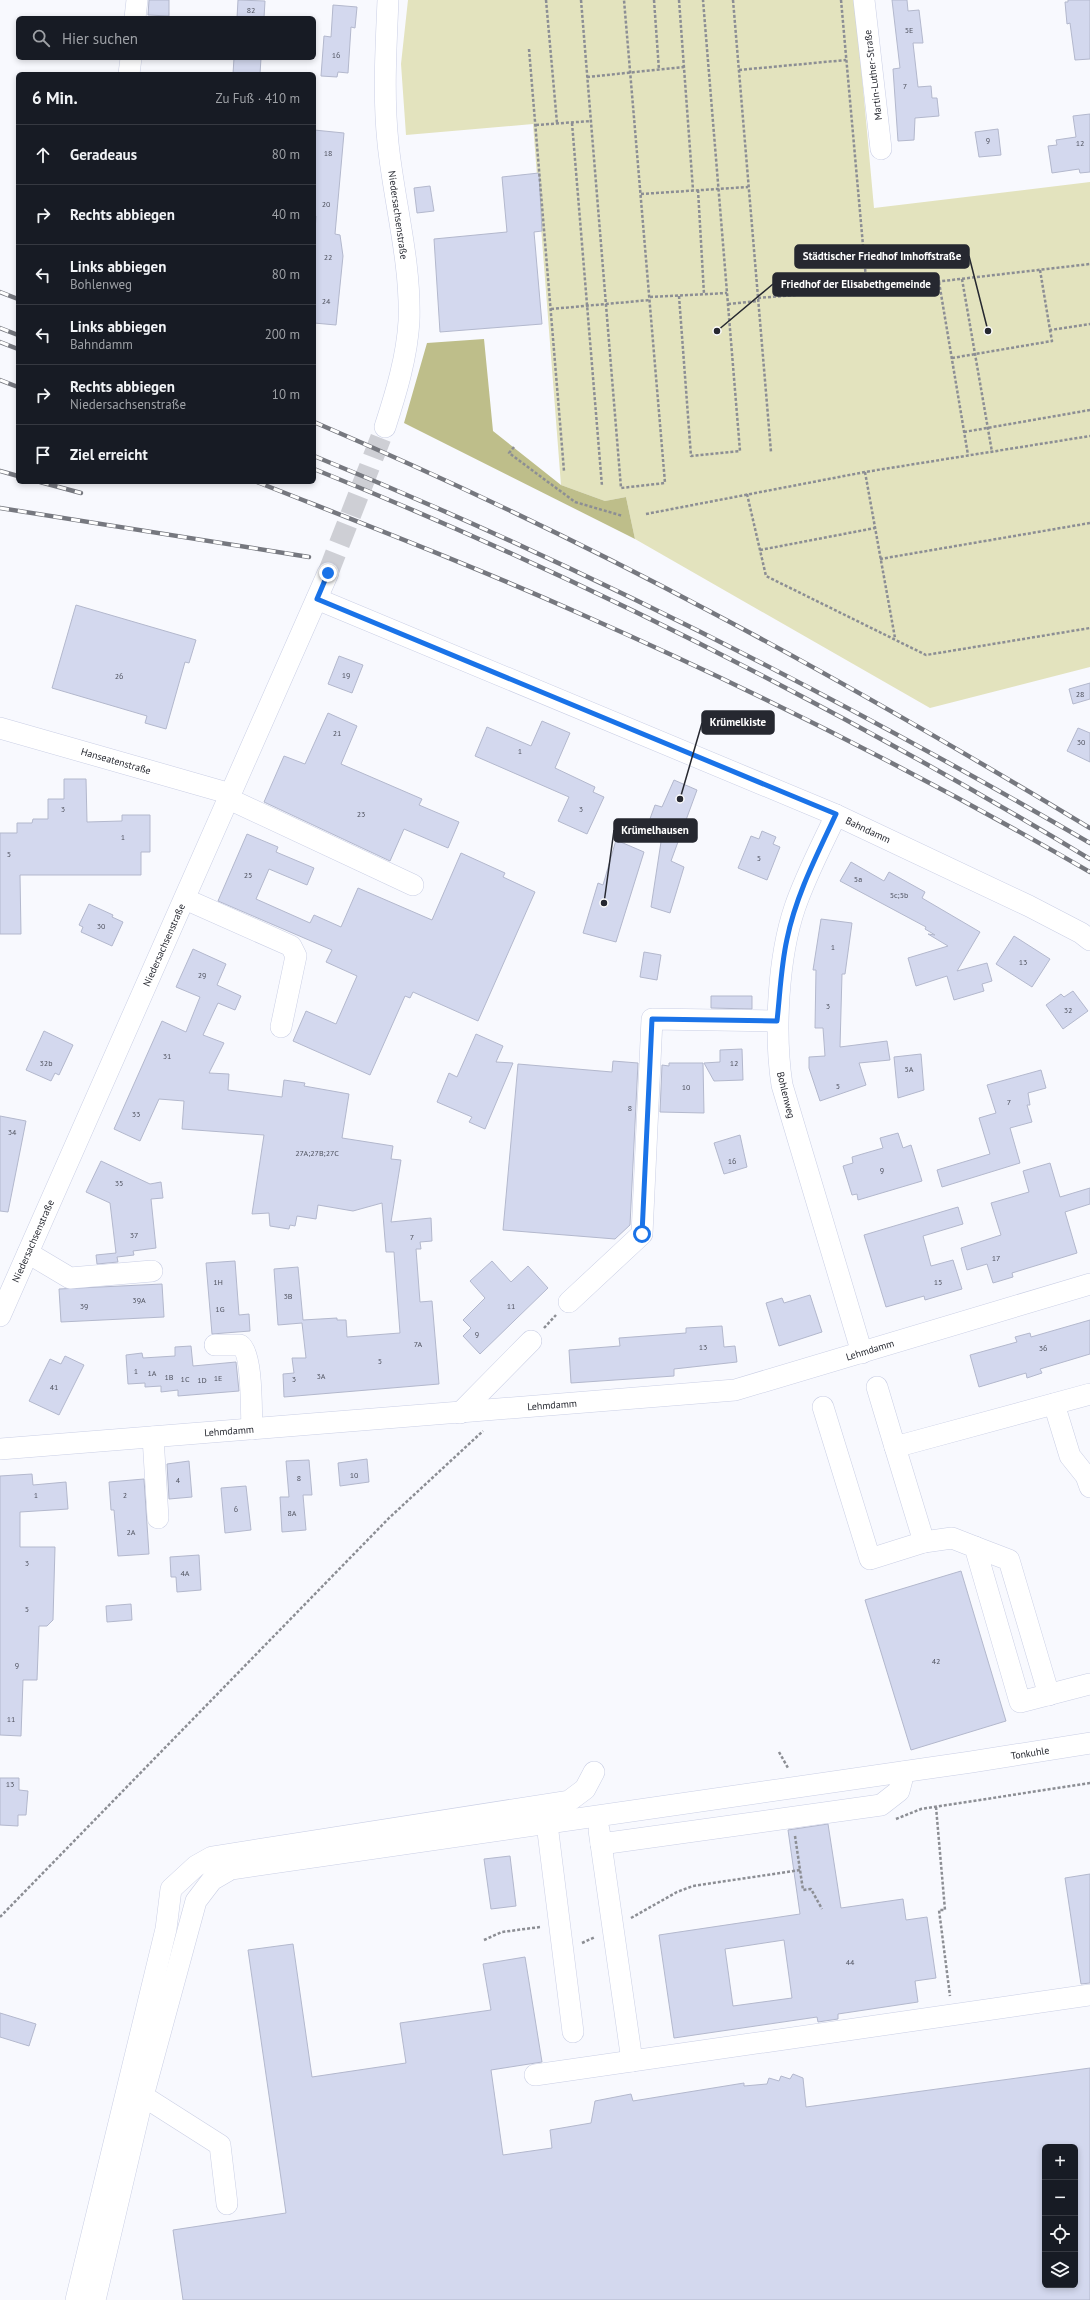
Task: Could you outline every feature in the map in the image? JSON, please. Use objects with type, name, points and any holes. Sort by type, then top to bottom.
[{"type":"street","points":[[135,16],[137,0]]},
{"type":"street","name":"Niedersachsenstraße","points":[[385,428],[404,359],[408,321],[407,282],[388,143],[385,98],[388,0]]},
{"type":"street","name":"Martin-Luther-Straße","points":[[864,0],[881,149]]},
{"type":"street","points":[[129,72],[131,60]]},
{"type":"street","name":"Niedersachsenstraße","points":[[0,1316],[328,573]]},
{"type":"street","name":"Bahndamm","points":[[317,599],[836,814],[1029,906],[1087,930]]},
{"type":"street","name":"Hanseatenstraße","points":[[0,728],[230,797],[413,885]]},
{"type":"street","name":"Bohlenweg","points":[[836,814],[809,872],[795,908],[786,940],[777,1021],[778,1060],[782,1085],[862,1353]]},
{"type":"street","points":[[184,899],[291,946],[296,956],[281,1027]]},
{"type":"street","points":[[569,1302],[642,1234],[652,1019],[777,1021]]},
{"type":"street","points":[[28,1253],[70,1278],[152,1272]]},
{"type":"street","name":"Lehmdamm","points":[[0,1449],[735,1390],[1090,1284]]},
{"type":"street","points":[[460,1413],[531,1341]]},
{"type":"street","points":[[215,1345],[240,1345],[245,1350],[248,1363],[252,1429]]},
{"type":"street","points":[[877,1387],[924,1542]]},
{"type":"street","points":[[895,1447],[1090,1394]]},
{"type":"street","points":[[1054,1404],[1070,1456],[1086,1476],[1090,1487]]},
{"type":"street","points":[[823,1406],[870,1559],[924,1542],[952,1538],[1009,1560],[1049,1695]]},
{"type":"street","points":[[154,1437],[158,1518]]},
{"type":"street","points":[[975,1547],[1020,1702],[1090,1684]]},
{"type":"street","name":"Tonkuhle","points":[[95,2300],[143,2096],[196,1900],[212,1880],[231,1869],[904,1772],[1090,1743]]},
{"type":"street","points":[[76,2300],[166,1929],[170,1889],[196,1866],[212,1857],[569,1800],[585,1789],[594,1772]]},
{"type":"street","points":[[601,1844],[881,1805],[899,1791],[904,1772]]},
{"type":"street","points":[[597,1816],[632,2061]]},
{"type":"street","points":[[547,1824],[573,2032]]},
{"type":"street","points":[[535,2074],[1090,1995]]},
{"type":"street","points":[[143,2096],[220,2145],[227,2204]]},
{"type":"path","points":[[546,0],[557,124]]},
{"type":"path","points":[[581,0],[621,488],[665,483],[624,0]]},
{"type":"path","points":[[654,0],[659,70]]},
{"type":"path","points":[[678,0],[693,190]]},
{"type":"path","points":[[679,296],[691,456],[740,451],[704,0]]},
{"type":"path","points":[[733,0],[771,452]]},
{"type":"path","points":[[841,0],[867,290]]},
{"type":"path","points":[[529,49],[564,471]]},
{"type":"path","points":[[739,70],[846,60]]},
{"type":"path","points":[[587,77],[684,67]]},
{"type":"path","points":[[535,125],[591,122]]},
{"type":"path","points":[[572,123],[602,486]]},
{"type":"path","points":[[641,194],[748,187]]},
{"type":"path","points":[[698,190],[704,294]]},
{"type":"path","points":[[728,304],[867,290],[1090,264]]},
{"type":"path","points":[[952,358],[1052,342],[1040,270]]},
{"type":"path","points":[[962,279],[992,452]]},
{"type":"path","points":[[939,282],[968,455]]},
{"type":"path","points":[[551,309],[679,296],[727,293]]},
{"type":"path","points":[[1050,330],[1090,324]]},
{"type":"path","points":[[964,432],[1090,410]]},
{"type":"path","points":[[646,514],[865,472],[1090,436]]},
{"type":"path","points":[[514,447],[509,454],[575,502],[623,516]]},
{"type":"path","points":[[865,472],[895,639]]},
{"type":"path","points":[[747,494],[766,576],[926,655],[1090,628]]},
{"type":"path","points":[[880,559],[1090,522]]},
{"type":"path","points":[[760,550],[875,528]]},
{"type":"path","points":[[531,1341],[569,1302]]},
{"type":"path","points":[[0,1918],[389,1518],[507,1409]]},
{"type":"path","points":[[891,1820],[921,1809],[1090,1783]]},
{"type":"path","points":[[936,1807],[945,1910],[939,1910],[952,2015]]},
{"type":"path","points":[[563,1952],[613,1928],[676,1892],[693,1886],[800,1870]]},
{"type":"path","points":[[484,1940],[502,1932],[560,1925]]},
{"type":"green space","points":[[408,0],[855,0],[874,208],[1090,182],[1090,667],[930,708],[635,539],[626,497],[605,501],[561,485],[533,124],[406,135],[401,64]]},
{"type":"green space","points":[[484,339],[493,431],[561,485],[605,501],[626,497],[635,539],[404,423],[427,343]]},
{"type":"building","points":[[149,0],[169,0],[169,16],[148,15]]},
{"type":"building","points":[[238,0],[265,1],[264,16],[237,16]]},
{"type":"building","points":[[892,0],[907,0],[908,11],[919,10],[923,43],[913,43],[918,87],[931,86],[932,98],[937,98],[939,116],[915,118],[914,140],[898,141],[893,69],[900,68]]},
{"type":"building","points":[[1068,0],[1090,0],[1090,59],[1075,60],[1070,23],[1067,24],[1065,2],[1068,2]]},
{"type":"building","points":[[333,5],[357,7],[355,28],[351,27],[348,73],[338,72],[337,77],[321,76],[324,36],[331,37]]},
{"type":"building","points":[[234,60],[261,60],[260,72],[233,72]]},
{"type":"building","points":[[1090,114],[1090,172],[1080,173],[1079,169],[1052,173],[1048,146],[1057,145],[1056,140],[1076,137],[1073,116]]},
{"type":"building","points":[[998,129],[1001,155],[979,157],[975,132]]},
{"type":"building","points":[[316,130],[344,133],[335,234],[340,235],[343,256],[336,325],[316,323]]},
{"type":"building","points":[[539,173],[542,231],[534,232],[542,324],[440,332],[434,239],[507,232],[502,177]]},
{"type":"building","points":[[430,186],[434,211],[417,213],[414,188]]},
{"type":"building","points":[[76,605],[196,640],[189,663],[185,662],[166,729],[145,723],[147,716],[52,688]]},
{"type":"building","points":[[339,656],[363,665],[352,693],[328,684]]},
{"type":"building","points":[[1090,683],[1090,699],[1073,704],[1069,689]]},
{"type":"building","points":[[328,713],[357,726],[341,764],[422,799],[419,805],[459,822],[448,848],[404,829],[390,861],[264,802],[284,756],[305,764]]},
{"type":"building","points":[[542,721],[570,733],[555,768],[595,787],[593,792],[604,797],[587,834],[558,821],[569,797],[475,756],[487,727],[531,746]]},
{"type":"building","points":[[1078,728],[1090,733],[1090,762],[1067,751]]},
{"type":"building","points":[[64,779],[86,779],[87,822],[122,821],[122,815],[150,815],[150,852],[141,852],[141,875],[20,875],[21,934],[0,934],[0,833],[17,833],[17,823],[32,823],[33,819],[48,819],[48,799],[64,799]]},
{"type":"building","points":[[674,780],[697,790],[671,861],[684,867],[670,913],[651,907],[661,842],[643,838],[655,805],[662,807]]},
{"type":"building","points":[[762,831],[776,837],[773,844],[780,847],[767,880],[738,868],[751,836],[759,839]]},
{"type":"building","points":[[247,834],[278,847],[276,852],[314,868],[307,885],[269,869],[256,899],[310,923],[314,915],[341,927],[358,888],[432,920],[461,853],[505,873],[503,877],[535,892],[478,1021],[413,992],[410,998],[405,996],[370,1075],[293,1041],[306,1011],[336,1024],[357,976],[326,962],[332,950],[218,901]]},
{"type":"building","points":[[616,840],[644,852],[616,942],[583,933],[598,883],[603,885]]},
{"type":"building","points":[[851,862],[884,881],[889,872],[925,892],[922,898],[980,932],[957,971],[987,963],[992,981],[982,984],[984,991],[954,1000],[947,976],[916,986],[908,958],[948,946],[928,934],[935,935],[925,929],[926,927],[840,881]]},
{"type":"building","points":[[89,904],[113,915],[112,917],[123,922],[112,946],[81,932],[83,927],[79,925]]},
{"type":"building","points":[[821,919],[852,923],[845,974],[842,974],[840,1047],[887,1041],[890,1060],[859,1063],[866,1085],[820,1101],[809,1068],[809,1057],[825,1056],[823,1028],[815,1028],[816,970],[813,970]]},
{"type":"building","points":[[1014,936],[1050,959],[1032,987],[996,964]]},
{"type":"building","points":[[193,949],[226,964],[217,985],[241,996],[235,1010],[218,1003],[203,1035],[224,1043],[209,1073],[229,1074],[228,1090],[282,1097],[284,1080],[305,1083],[304,1086],[349,1094],[342,1138],[393,1146],[391,1159],[401,1160],[391,1222],[431,1218],[432,1241],[420,1242],[421,1249],[416,1249],[420,1302],[432,1301],[439,1384],[284,1397],[283,1374],[294,1373],[292,1358],[306,1358],[302,1323],[278,1325],[274,1269],[298,1267],[303,1320],[337,1318],[337,1320],[346,1320],[347,1337],[400,1333],[394,1252],[386,1252],[382,1203],[353,1211],[318,1205],[316,1219],[297,1216],[295,1226],[290,1225],[289,1229],[270,1226],[269,1213],[252,1214],[264,1135],[182,1129],[184,1101],[159,1099],[140,1141],[114,1129],[162,1021],[186,1032],[200,997],[176,987]]},
{"type":"building","points":[[644,952],[661,955],[657,980],[640,977]]},
{"type":"building","points":[[1073,991],[1088,1011],[1063,1029],[1046,1005],[1061,994],[1064,997]]},
{"type":"building","points":[[711,996],[752,996],[752,1009],[711,1008]]},
{"type":"building","points":[[44,1031],[73,1045],[59,1075],[55,1073],[51,1081],[26,1070]]},
{"type":"building","points":[[476,1034],[503,1046],[496,1062],[513,1063],[485,1129],[469,1122],[472,1117],[437,1102],[449,1073],[457,1077]]},
{"type":"building","points":[[742,1049],[743,1080],[714,1081],[704,1063],[720,1062],[720,1050]]},
{"type":"building","points":[[921,1054],[924,1090],[898,1098],[894,1057]]},
{"type":"building","points":[[613,1061],[638,1063],[630,1225],[615,1239],[503,1230],[518,1064],[612,1072]]},
{"type":"building","points":[[669,1063],[703,1063],[704,1113],[660,1112],[662,1065],[669,1066]]},
{"type":"building","points":[[1041,1070],[1046,1088],[1028,1093],[1030,1105],[1027,1105],[1032,1122],[1010,1128],[1020,1163],[942,1187],[937,1170],[990,1154],[979,1118],[996,1113],[987,1085]]},
{"type":"building","points":[[0,1116],[26,1121],[8,1212],[0,1211]]},
{"type":"building","points":[[898,1133],[903,1148],[911,1145],[922,1181],[858,1200],[857,1194],[852,1195],[843,1166],[853,1163],[852,1157],[883,1148],[880,1138]]},
{"type":"building","points":[[740,1135],[747,1167],[724,1174],[714,1143]]},
{"type":"building","points":[[101,1161],[150,1184],[161,1182],[163,1198],[151,1199],[156,1248],[133,1251],[134,1255],[117,1257],[118,1262],[97,1264],[96,1255],[116,1253],[110,1203],[86,1192]]},
{"type":"building","points":[[1050,1163],[1060,1197],[1090,1188],[1090,1204],[1065,1212],[1077,1253],[1012,1273],[1013,1277],[993,1283],[987,1264],[967,1270],[961,1248],[1001,1235],[991,1203],[1029,1192],[1023,1171]]},
{"type":"building","points":[[958,1207],[963,1224],[923,1236],[931,1266],[953,1260],[962,1289],[925,1300],[924,1296],[886,1307],[864,1235]]},
{"type":"building","points":[[235,1261],[239,1315],[249,1314],[250,1331],[212,1334],[206,1263]]},
{"type":"building","points":[[492,1261],[511,1282],[528,1266],[548,1288],[480,1354],[463,1336],[471,1328],[463,1320],[485,1298],[470,1281]]},
{"type":"building","points":[[162,1284],[164,1317],[61,1322],[59,1289]]},
{"type":"building","points":[[810,1295],[822,1332],[779,1346],[766,1303],[782,1298],[784,1303]]},
{"type":"building","points":[[1090,1320],[1090,1354],[1040,1369],[1042,1373],[1027,1378],[1026,1373],[979,1387],[970,1355],[1017,1342],[1015,1337],[1030,1333],[1031,1337]]},
{"type":"building","points":[[722,1326],[724,1347],[735,1346],[737,1362],[674,1369],[674,1376],[571,1383],[569,1350],[620,1346],[619,1338],[686,1333],[686,1328]]},
{"type":"building","points":[[191,1346],[193,1366],[236,1362],[239,1391],[178,1396],[178,1390],[161,1392],[161,1386],[145,1387],[145,1383],[128,1384],[126,1355],[142,1353],[143,1358],[175,1356],[175,1347]]},
{"type":"building","points":[[65,1356],[84,1365],[59,1415],[29,1401],[50,1359],[61,1364]]},
{"type":"building","points":[[367,1459],[369,1482],[340,1486],[338,1463]]},
{"type":"building","points":[[309,1460],[312,1495],[303,1495],[306,1530],[282,1532],[280,1497],[289,1497],[286,1461]]},
{"type":"building","points":[[189,1461],[192,1497],[169,1499],[167,1464]]},
{"type":"building","points":[[32,1474],[33,1485],[66,1482],[68,1509],[20,1512],[20,1547],[55,1547],[53,1620],[47,1626],[39,1626],[37,1680],[23,1680],[21,1736],[0,1735],[0,1476]]},
{"type":"building","points":[[144,1479],[149,1554],[118,1556],[114,1510],[111,1510],[109,1482]]},
{"type":"building","points":[[246,1486],[251,1530],[225,1533],[221,1488]]},
{"type":"building","points":[[199,1555],[201,1590],[177,1592],[176,1577],[171,1577],[170,1557]]},
{"type":"building","points":[[961,1571],[1006,1721],[911,1750],[865,1600]]},
{"type":"building","points":[[131,1604],[132,1620],[107,1622],[106,1606]]},
{"type":"building","points":[[0,1778],[19,1778],[19,1790],[28,1791],[26,1815],[18,1815],[18,1826],[0,1825]]},
{"type":"building","points":[[828,1824],[841,1908],[903,1899],[906,1920],[927,1917],[936,1978],[915,1981],[918,2002],[838,2014],[838,2019],[818,2022],[817,2017],[674,2038],[659,1935],[800,1914],[788,1830]],"holes":[[[784,1940],[792,1998],[733,2006],[725,1949]]]},
{"type":"building","points":[[510,1856],[516,1906],[491,1909],[484,1859]]},
{"type":"building","points":[[1090,1874],[1090,1983],[1081,1984],[1065,1878]]},
{"type":"building","points":[[293,1944],[312,2077],[406,2063],[400,2023],[491,2010],[483,1964],[525,1957],[542,2062],[491,2070],[503,2155],[552,2148],[550,2130],[591,2123],[595,2101],[631,2094],[633,2101],[744,2083],[744,2086],[767,2084],[769,2078],[779,2081],[781,2076],[790,2079],[793,2074],[803,2078],[806,2107],[1090,2068],[1090,2300],[183,2300],[173,2230],[286,2213],[248,1950]]},
{"type":"building","points":[[0,2013],[36,2024],[29,2046],[0,2037]]},
{"type":"tunnel","points":[[328,573],[385,427]]},
{"type":"railway","points":[[0,292],[16,298]]},
{"type":"railway","points":[[0,328],[16,334]]},
{"type":"railway","points":[[0,342],[16,348]]},
{"type":"railway","points":[[0,380],[16,386]]},
{"type":"railway","points":[[316,423],[415,466],[515,513],[662,586],[855,690],[1090,828]]},
{"type":"railway","points":[[316,457],[513,542],[709,636],[901,737],[1090,843]]},
{"type":"railway","points":[[316,470],[513,555],[710,649],[902,750],[1090,859]]},
{"type":"railway","points":[[0,471],[16,475]]},
{"type":"railway","points":[[47,484],[81,493]]},
{"type":"railway","points":[[262,484],[502,580],[648,644],[840,736],[966,802],[1090,872]]},
{"type":"railway","points":[[0,508],[309,557]]},
{"type":"place","name":"Friedhof der Elisabethgemeinde","points":[[717,331]]},
{"type":"place","name":"Städtischer Friedhof Imhoffstraße","points":[[988,331]]},
{"type":"place","name":"Krümelkiste","points":[[680,799]]},
{"type":"place","name":"Krümelhausen","points":[[604,903]]},
{"type":"route","points":[[328,573],[317,599],[836,814],[809,872],[795,908],[786,940],[777,1021],[652,1019],[642,1234]]}]
